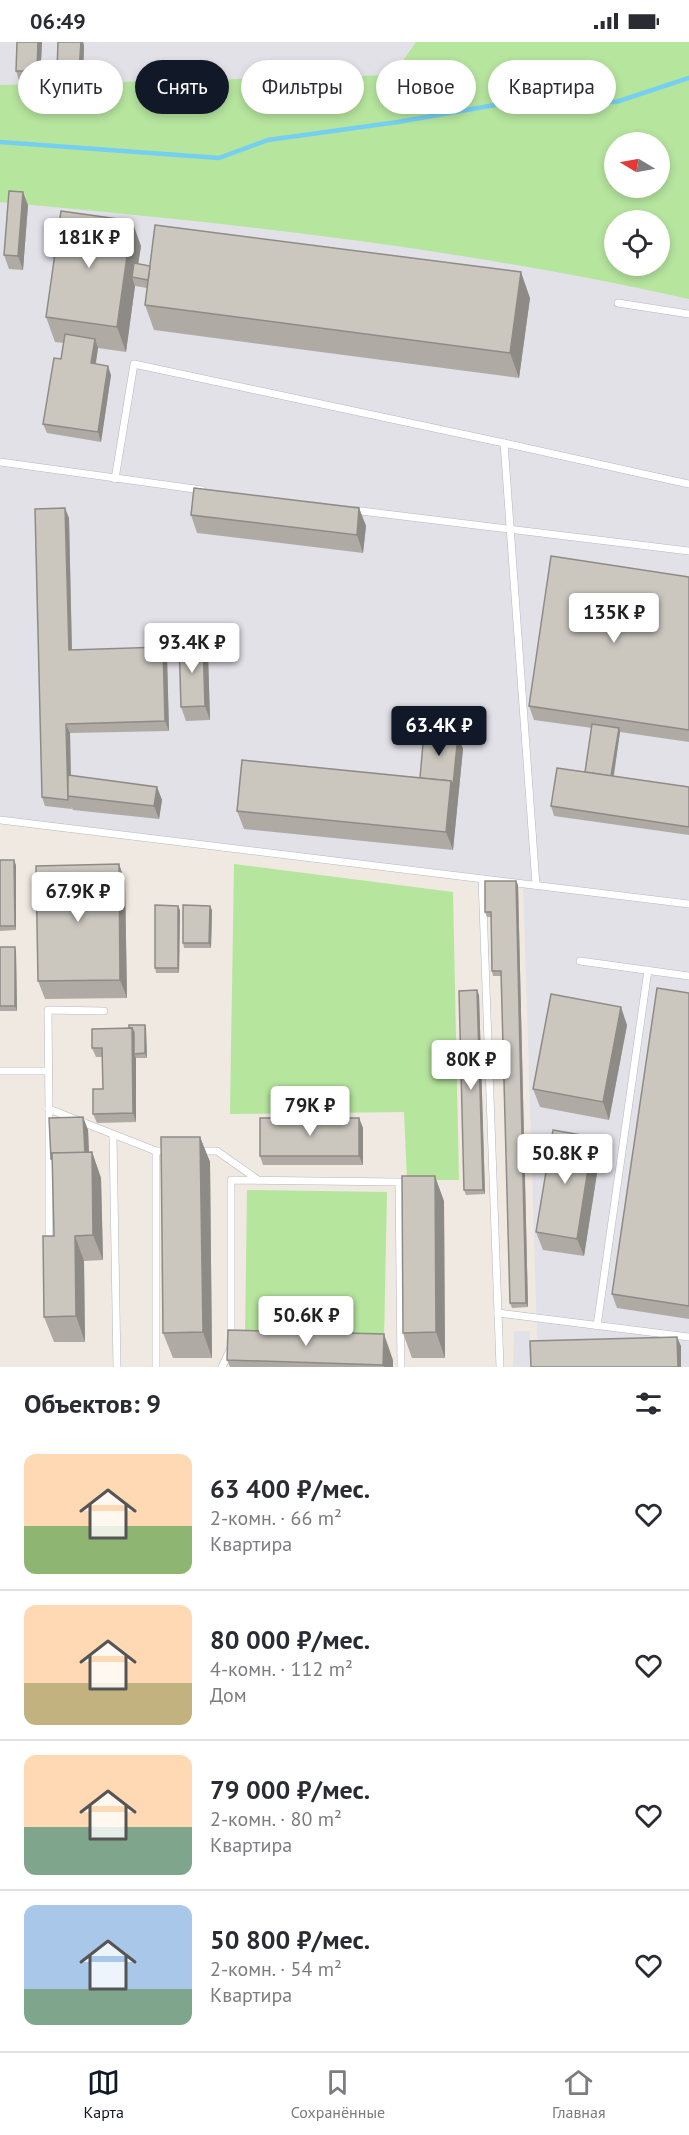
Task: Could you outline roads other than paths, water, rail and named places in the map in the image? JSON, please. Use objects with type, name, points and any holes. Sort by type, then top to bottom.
[{"type":"lane","points":[[618,303],[689,314]]},
{"type":"lane","points":[[115,479],[134,364],[689,484]]},
{"type":"lane","points":[[504,443],[536,885]]},
{"type":"lane","points":[[0,462],[210,491]]},
{"type":"lane","points":[[340,509],[689,551]]},
{"type":"lane","points":[[0,820],[689,904]]},
{"type":"lane","points":[[482,879],[500,1367]]},
{"type":"lane","points":[[580,961],[689,976]]},
{"type":"lane","points":[[597,1326],[648,970]]},
{"type":"lane","points":[[49,1257],[48,1010],[104,1011]]},
{"type":"lane","points":[[0,1071],[48,1071]]},
{"type":"lane","points":[[49,1109],[156,1151],[176,1151]]},
{"type":"lane","points":[[113,1136],[117,1367]]},
{"type":"lane","points":[[156,1151],[156,1367]]},
{"type":"lane","points":[[186,1151],[217,1151],[258,1180]]},
{"type":"lane","points":[[222,1367],[232,1347],[231,1180],[399,1182],[401,1367]]},
{"type":"lane","points":[[498,1313],[689,1337]]},
{"type":"lane","points":[[232,1347],[243,1347]]},
{"type":"lane","points":[[390,1349],[401,1349]]},
{"type":"waterway","points":[[0,142],[219,158],[268,140],[398,122],[512,102],[616,102],[689,78]]}]
